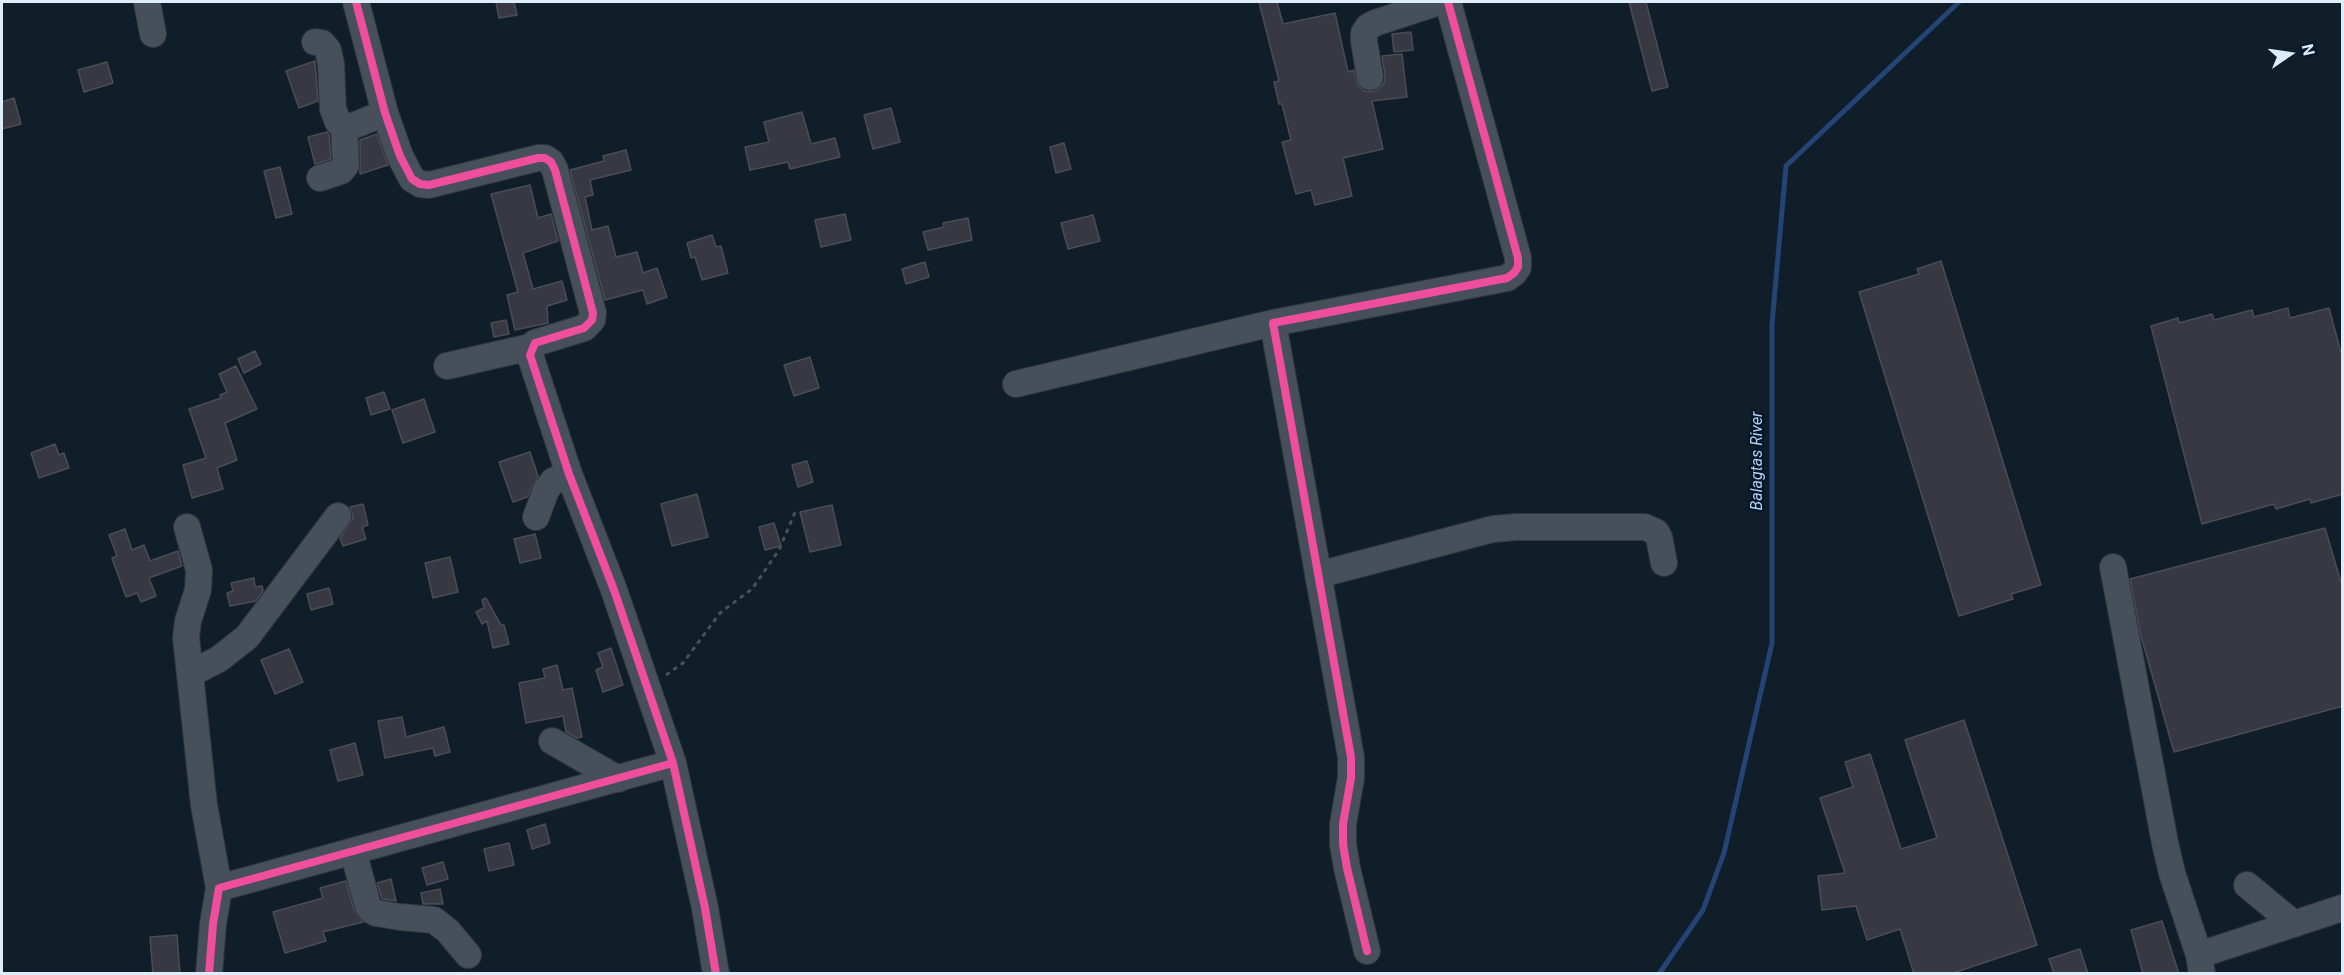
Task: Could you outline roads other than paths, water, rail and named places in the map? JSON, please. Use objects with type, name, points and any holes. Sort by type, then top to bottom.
[{"type":"street","points":[[147,2],[153,34]]},
{"type":"street","points":[[356,2],[385,113],[412,179],[420,184],[429,185],[538,158],[545,158],[551,162],[593,313],[592,320],[584,328],[540,340],[531,347],[447,366]]},
{"type":"street","points":[[1370,77],[1364,41],[1364,33],[1368,27],[1375,22],[1439,2]]},
{"type":"street","points":[[1016,384],[1273,323],[1507,278],[1515,273],[1518,258],[1448,2]]},
{"type":"street","points":[[315,42],[322,43],[328,50],[331,64],[333,109],[338,122],[344,128],[346,165],[341,171],[320,178]]},
{"type":"street","points":[[344,128],[385,113]]},
{"type":"street","points":[[1273,323],[1351,757],[1351,778],[1343,824],[1344,844],[1347,868],[1367,951]]},
{"type":"street","points":[[531,347],[532,365],[568,474],[614,590],[648,684],[673,763],[705,908],[716,974]]},
{"type":"street","points":[[536,517],[546,490],[554,481],[568,474]]},
{"type":"street","points":[[190,674],[219,659],[247,637],[338,516]]},
{"type":"street","points":[[188,526],[199,570],[198,590],[188,621],[186,638],[204,805],[219,888],[213,924],[209,974]]},
{"type":"street","points":[[1318,575],[1493,530],[1516,527],[1645,527],[1656,532],[1659,537],[1664,563]]},
{"type":"street","points":[[2113,567],[2165,843],[2200,964],[2294,924],[2343,908]]},
{"type":"street","points":[[552,741],[618,779]]},
{"type":"street","points":[[219,888],[673,763]]},
{"type":"street","points":[[353,851],[371,910],[400,917],[434,920],[448,931],[468,955]]},
{"type":"street","points":[[2247,885],[2294,924]]},
{"type":"waterway","name":"Balagtas River","points":[[1659,974],[1703,910],[1724,853],[1772,643],[1772,324],[1786,166],[1959,2]]}]
